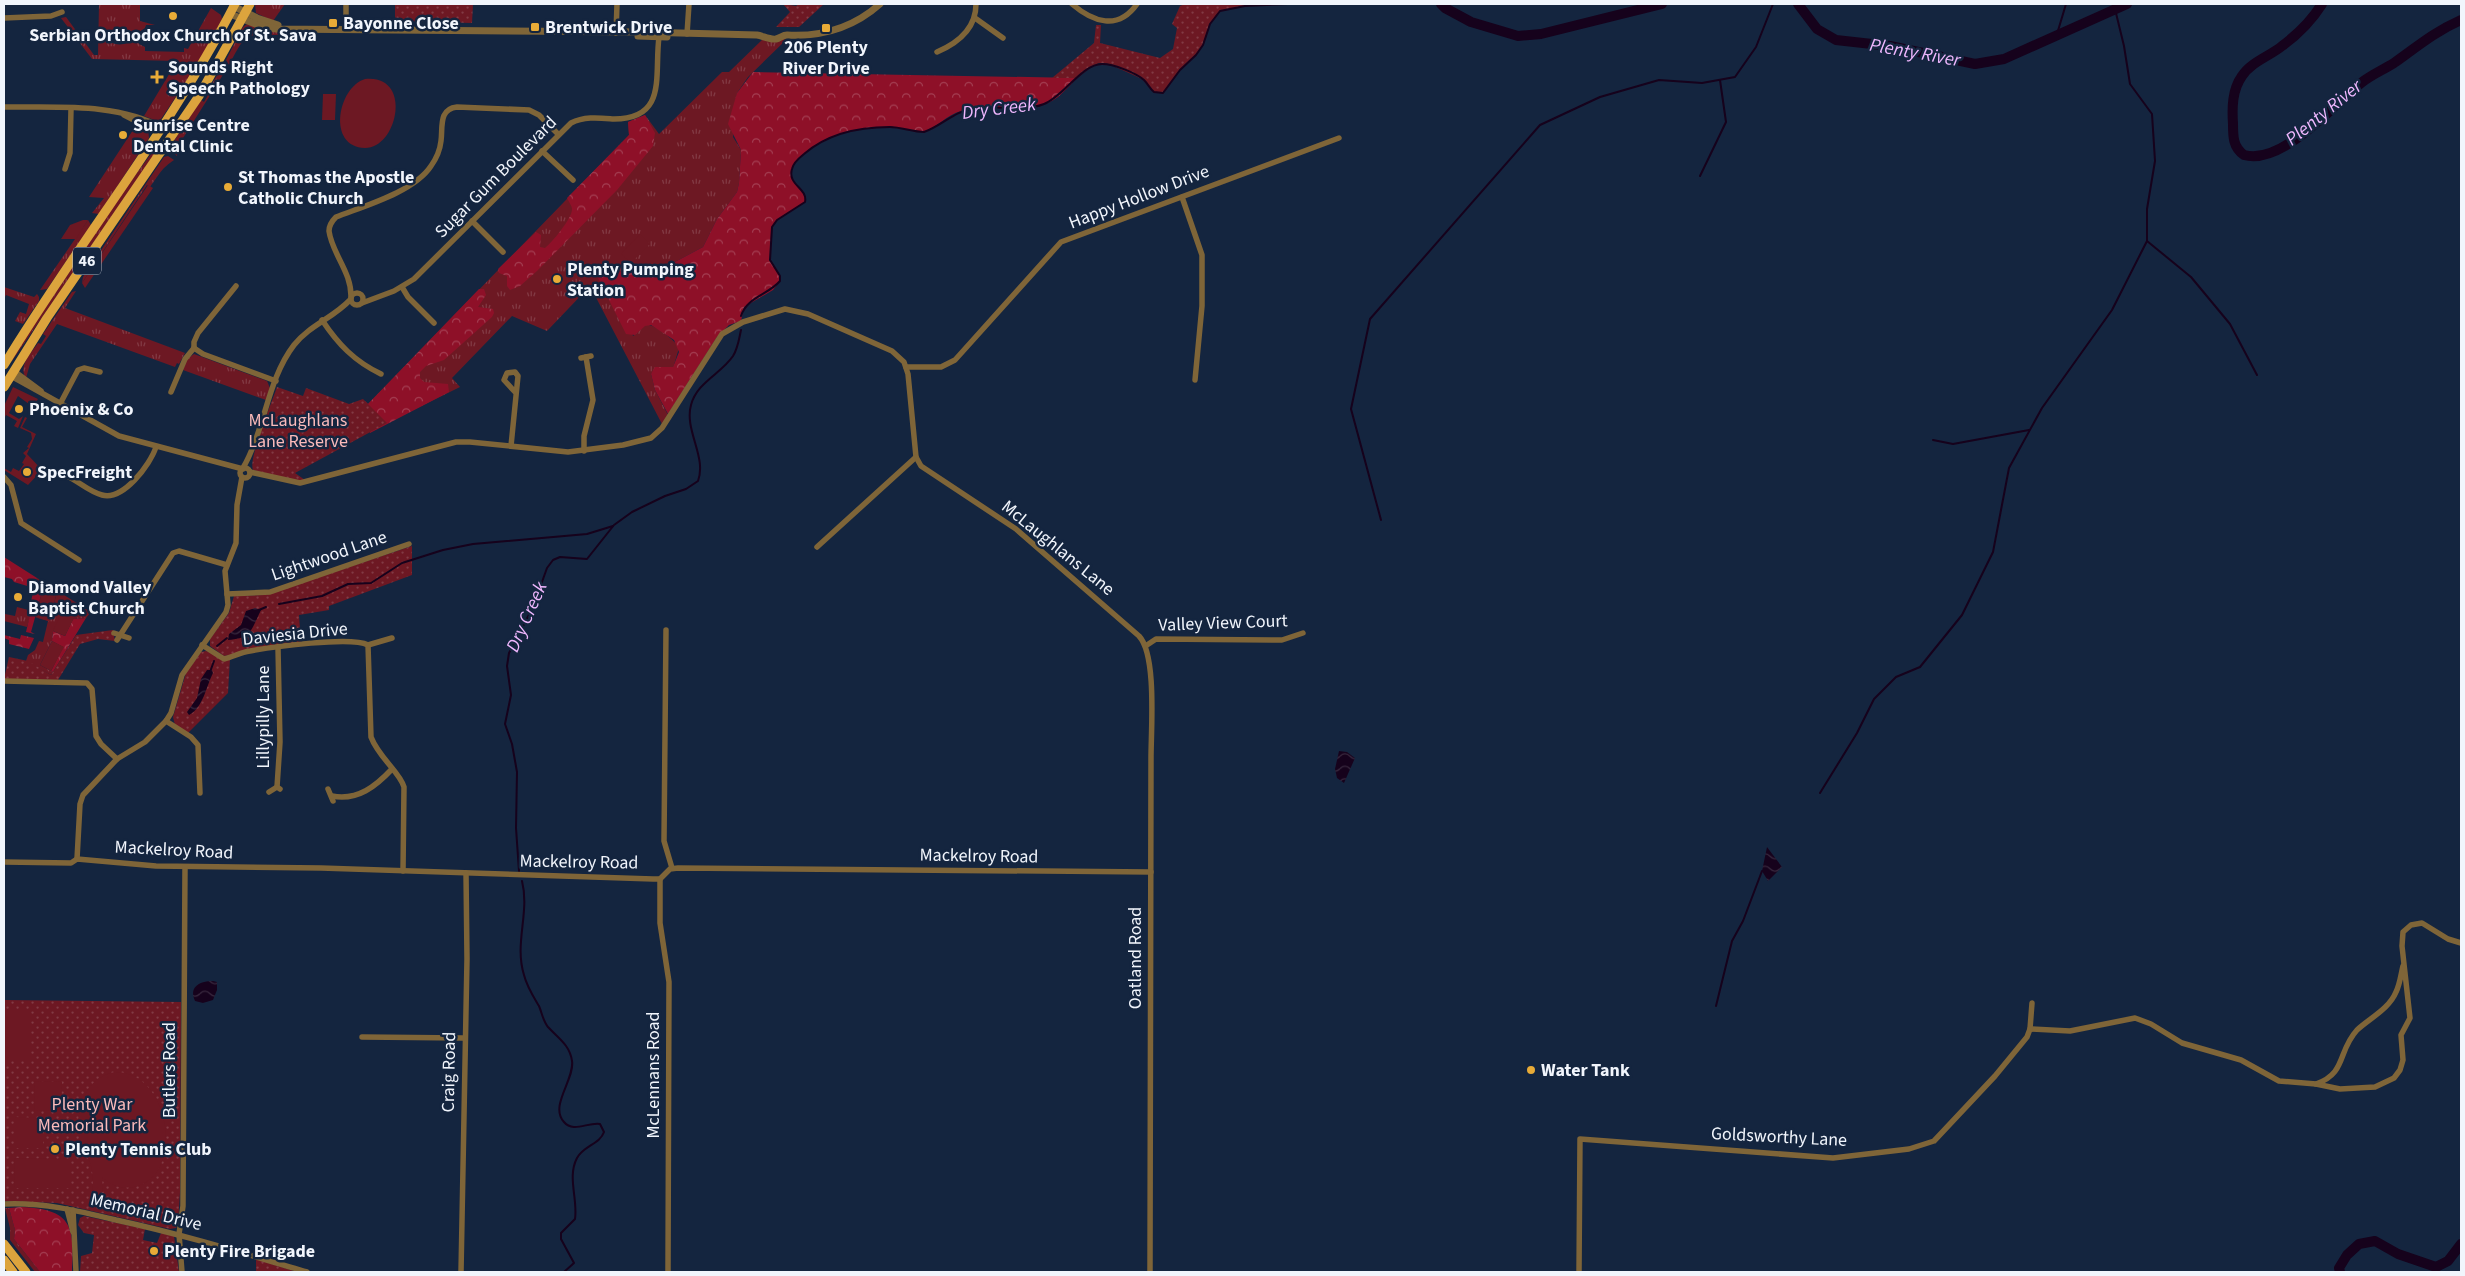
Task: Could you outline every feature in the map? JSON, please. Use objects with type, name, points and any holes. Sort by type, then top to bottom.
[{"type":"main road","name":"46","points":[[4,387],[7,370],[205,60],[233,8]]},
{"type":"main road","name":"46","points":[[7,370],[212,76],[246,12]]},
{"type":"main road","points":[[161,130],[171,136]]},
{"type":"main road","points":[[4,1244],[26,1272]]},
{"type":"main road","points":[[4,1260],[13,1272]]},
{"type":"street","points":[[346,4],[346,28]]},
{"type":"street","points":[[616,33],[617,4]]},
{"type":"street","points":[[687,34],[689,4]]},
{"type":"street","points":[[233,8],[268,22],[296,28],[656,35],[757,35],[774,39],[785,35],[823,34],[862,18],[880,4]]},
{"type":"street","points":[[936,52],[960,40],[975,18],[976,4]]},
{"type":"street","points":[[1072,4],[1090,18],[1104,22],[1127,15],[1137,4]]},
{"type":"street","points":[[4,18],[51,16],[62,12]]},
{"type":"street","points":[[975,18],[1003,38]]},
{"type":"street","name":"Sugar Gum Boulevard","points":[[335,312],[402,287],[423,272],[558,134],[572,123],[583,119],[629,118],[642,114],[651,104],[655,94],[656,35]]},
{"type":"street","points":[[4,107],[114,112],[134,117],[161,130]]},
{"type":"street","points":[[349,280],[350,299],[359,304],[361,295],[349,280],[330,234],[331,222],[336,217],[405,188],[420,178],[432,165],[438,154],[443,117],[448,110],[457,107],[529,110],[539,115],[558,134]]},
{"type":"street","points":[[65,168],[70,153],[71,109]]},
{"type":"street","name":"Happy Hollow Drive","points":[[906,367],[941,367],[955,360],[1061,242],[1339,138]]},
{"type":"street","points":[[542,151],[573,180]]},
{"type":"street","points":[[1182,197],[1202,255],[1202,306],[1195,380]]},
{"type":"street","points":[[472,221],[503,252]]},
{"type":"street","points":[[171,392],[184,359],[194,348],[194,342],[198,333],[236,286]]},
{"type":"street","points":[[402,287],[408,297],[434,323]]},
{"type":"street","name":"Sugar Gum Boulevard","points":[[227,565],[236,543],[237,505],[245,473],[284,361],[307,331],[335,312],[355,293],[361,295],[387,293]]},
{"type":"street","points":[[7,370],[60,404],[119,436],[227,466],[245,473],[303,483],[456,442],[568,452],[639,442],[655,435],[662,428],[722,334],[738,324],[778,311],[790,309],[800,311],[886,348],[902,359],[906,367],[916,457],[817,547]]},
{"type":"street","points":[[322,320],[345,351],[362,364],[381,374]]},
{"type":"street","points":[[194,348],[200,353],[276,381]]},
{"type":"street","points":[[584,451],[584,436],[593,400],[586,357]]},
{"type":"street","points":[[60,404],[78,370],[84,368],[100,372]]},
{"type":"street","points":[[510,446],[516,393]]},
{"type":"street","points":[[65,475],[99,494],[114,495],[148,466],[156,447]]},
{"type":"street","name":"McLaughlans Lane","points":[[916,457],[927,471],[1016,529],[1147,645]]},
{"type":"street","points":[[4,477],[12,490],[21,523],[79,560]]},
{"type":"street","name":"Lightwood Lane","points":[[227,594],[270,592],[409,544]]},
{"type":"street","points":[[78,858],[81,800],[116,759],[145,742],[166,721],[171,713],[182,675],[226,612],[225,576],[227,565],[179,551],[173,552],[117,640]]},
{"type":"street","points":[[666,630],[664,841],[672,868]]},
{"type":"street","points":[[114,632],[129,638]]},
{"type":"street","name":"Valley View Court","points":[[1147,645],[1156,639],[1282,640],[1303,633]]},
{"type":"street","points":[[368,645],[392,638]]},
{"type":"street","name":"Daviesia Drive","points":[[202,645],[224,658],[248,651],[328,642],[361,642],[368,645],[370,730],[377,751],[402,780],[404,787],[403,871]]},
{"type":"street","name":"Oatland Road","points":[[1147,645],[1150,672],[1151,872],[1150,1272]]},
{"type":"street","name":"Lillypilly Lane","points":[[269,792],[278,788],[280,742],[278,648]]},
{"type":"street","points":[[4,681],[87,683],[92,689],[96,736],[116,759]]},
{"type":"street","points":[[166,721],[198,745],[200,794]]},
{"type":"street","points":[[328,789],[333,798],[365,792],[379,783],[392,769]]},
{"type":"street","name":"Mackelroy Road","points":[[4,862],[71,863],[78,858],[142,866],[403,871],[660,879],[672,868],[1151,872]]},
{"type":"street","name":"Butlers Road","points":[[182,1272],[179,1234],[183,1206],[185,867]]},
{"type":"street","name":"Craig Road","points":[[461,1272],[467,959],[466,873]]},
{"type":"street","name":"McLennans Road","points":[[660,879],[660,922],[669,982],[668,1272]]},
{"type":"street","points":[[2030,1029],[2070,1031],[2135,1018],[2151,1024],[2182,1043],[2241,1060],[2279,1081],[2316,1084],[2340,1089],[2376,1087],[2394,1078],[2400,1070],[2402,1060],[2401,1035],[2410,1018],[2402,946],[2403,932],[2411,925],[2422,923],[2448,939],[2461,943]]},
{"type":"street","points":[[2316,1084],[2326,1080],[2336,1072],[2345,1048],[2357,1031],[2382,1010],[2396,993],[2404,960]]},
{"type":"street","name":"Goldsworthy Lane","points":[[1579,1272],[1580,1139],[1833,1158],[1909,1149],[1934,1141],[1995,1076],[2021,1044],[2030,1029],[2032,1003]]},
{"type":"street","points":[[362,1037],[464,1038]]},
{"type":"street","name":"Memorial Drive","points":[[4,1204],[34,1204],[70,1209],[179,1234],[307,1272]]},
{"type":"street","points":[[70,1209],[71,1229],[74,1233],[76,1272]]},
{"type":"green space","points":[[99,4],[149,4],[140,5],[140,21],[155,25],[146,25],[137,36],[120,30],[109,34],[109,41],[116,44],[137,40],[139,44],[145,47],[145,51],[184,52],[184,48],[188,49],[211,8],[221,15],[222,19],[201,59],[161,119],[157,121],[144,116],[177,61],[92,59],[61,18],[66,17],[94,55],[98,55]]},
{"type":"green space","points":[[255,4],[285,4],[273,21],[256,13]]},
{"type":"green space","points":[[395,4],[473,4],[472,23],[395,21]]},
{"type":"green space","points":[[783,4],[796,6],[799,4],[824,4],[799,27],[776,27],[790,12]]},
{"type":"green space","points":[[1185,4],[1288,4],[1245,6],[1220,11],[1210,24],[1203,45],[1196,55],[1180,70],[1163,93],[1154,92],[1142,79],[1109,64],[1099,63],[1077,78],[1052,78],[1094,43],[1096,25],[1101,25],[1100,43],[1160,58],[1173,49],[1177,28],[1172,24],[1180,6]]},
{"type":"green space","points":[[247,24],[284,32],[284,35],[249,36],[240,45],[229,65],[226,60],[243,27]]},
{"type":"green space","points":[[764,38],[785,38],[786,40],[748,77],[737,93],[733,137],[741,150],[739,183],[737,192],[717,219],[703,247],[673,263],[646,266],[614,274],[633,336],[644,326],[649,325],[664,333],[679,348],[673,368],[659,367],[651,374],[655,390],[668,415],[662,424],[590,286],[547,331],[512,316],[452,378],[460,387],[387,423],[368,404],[629,135],[628,122],[645,115],[659,134],[722,72],[729,72]]},
{"type":"green space","points":[[221,69],[226,70],[178,146],[177,156],[171,151],[170,147],[201,100],[204,102],[208,95],[206,93]]},
{"type":"green space","points":[[753,72],[1077,78],[1058,97],[1035,107],[985,108],[961,111],[924,132],[890,127],[855,130],[823,141],[802,156],[796,161],[791,174],[792,179],[804,193],[805,202],[777,220],[772,227],[770,260],[780,276],[780,281],[773,290],[744,307],[741,321],[729,325],[717,337],[668,414],[655,390],[651,374],[655,367],[673,367],[679,352],[674,340],[651,325],[645,326],[635,335],[626,334],[597,276],[673,263],[703,247],[717,219],[737,192],[741,150],[728,124],[737,93]]},
{"type":"green space","points":[[365,79],[380,81],[390,88],[395,99],[395,112],[392,125],[386,137],[376,145],[365,148],[353,145],[345,138],[341,128],[340,116],[348,93],[356,84]]},
{"type":"green space","points":[[323,94],[336,94],[335,120],[322,120]]},
{"type":"green space","points":[[645,115],[655,133],[653,146],[617,190],[537,271],[520,286],[510,290],[507,286],[507,276],[499,273],[498,269],[536,232],[541,235],[540,247],[545,248],[552,241],[566,224],[571,213],[572,207],[567,198],[629,135],[628,122]]},
{"type":"green space","points":[[137,124],[148,129],[149,138],[99,214],[92,213],[104,198],[89,197]]},
{"type":"green space","points":[[160,142],[162,143],[12,361],[9,362],[127,186]]},
{"type":"green space","points":[[168,156],[174,160],[164,168],[150,187],[147,185],[82,283],[83,277],[164,157]]},
{"type":"green space","points":[[148,185],[153,188],[85,288],[82,283]]},
{"type":"green space","points":[[88,220],[91,225],[47,289],[40,290]]},
{"type":"green space","points":[[88,220],[76,239],[61,239],[70,225]]},
{"type":"green space","points":[[640,234],[650,244],[631,263],[621,254]]},
{"type":"green space","points":[[4,287],[34,297],[37,294],[39,297],[39,301],[23,324],[15,321],[20,312],[26,314],[29,304],[6,295],[4,299]]},
{"type":"green space","points":[[479,289],[484,289],[486,295],[478,307],[493,309],[492,317],[444,360],[426,366],[420,372],[420,378],[424,382],[448,384],[449,392],[370,433],[365,401],[368,404]]},
{"type":"green space","points":[[76,291],[65,308],[185,353],[179,364],[177,363],[175,367],[57,324],[30,364],[26,378],[24,364],[26,360],[38,343],[41,344],[46,336],[43,334],[72,292]]},
{"type":"green space","points":[[194,354],[267,381],[270,388],[266,400],[183,370],[187,359]]},
{"type":"green space","points":[[13,387],[38,399],[33,407],[18,396],[9,413],[19,419],[23,416],[18,428],[14,426],[17,421],[6,415],[4,419],[4,406]]},
{"type":"green space","name":"McLaughlans Lane Reserve","points":[[277,387],[303,396],[306,388],[349,404],[363,399],[387,423],[295,473],[305,480],[298,481],[253,470],[252,464],[257,443]]},
{"type":"green space","points":[[25,417],[27,418],[22,427],[36,434],[27,454],[42,470],[28,485],[4,470],[4,468],[11,472],[13,468],[19,471],[24,464],[22,463],[26,456],[23,453],[29,448],[27,447],[32,439],[31,433],[20,428]]},
{"type":"green space","points":[[412,546],[412,575],[329,606],[329,610],[299,615],[301,643],[224,656],[210,646],[210,639],[229,613],[234,596],[265,595]]},
{"type":"green space","points":[[4,557],[37,578],[34,587],[42,592],[31,632],[35,634],[26,632],[34,588],[4,577]]},
{"type":"green space","points":[[37,578],[91,612],[86,618],[73,619],[76,612],[53,631],[52,641],[40,665],[53,672],[51,675],[26,661],[28,655],[35,650],[39,641],[43,642],[48,621],[34,617],[49,620],[56,596],[34,587]]},
{"type":"green space","points":[[42,592],[56,596],[49,621],[35,617]]},
{"type":"green space","points":[[65,606],[77,612],[65,636],[53,631]]},
{"type":"green space","points":[[17,607],[32,611],[27,627],[4,621],[5,614],[15,616]]},
{"type":"green space","points":[[86,618],[53,672],[51,671],[63,647],[52,641],[53,631],[65,636],[73,619]]},
{"type":"green space","points":[[113,630],[115,641],[98,639],[80,644],[58,680],[4,679],[9,657],[28,661],[51,675],[76,635]]},
{"type":"green space","points":[[4,635],[20,639],[21,635],[34,638],[29,649],[9,644],[9,640],[4,638]]},
{"type":"green space","points":[[52,641],[64,647],[51,671],[40,665]]},
{"type":"green space","points":[[206,651],[230,659],[228,693],[188,733],[175,725],[173,717],[186,673],[201,652]]},
{"type":"green space","name":"Plenty War Memorial Park","points":[[4,1000],[181,1002],[180,1192],[178,1224],[176,1228],[170,1229],[57,1203],[4,1201]]},
{"type":"green space","points":[[4,1009],[31,1009],[31,1060],[4,1060]]},
{"type":"green space","points":[[115,1072],[134,1076],[149,1088],[159,1105],[165,1125],[166,1146],[161,1165],[150,1179],[134,1187],[125,1188],[113,1185],[102,1177],[103,1192],[93,1193],[91,1166],[82,1147],[79,1133],[80,1110],[83,1099],[95,1081],[104,1075]]},
{"type":"green space","points":[[35,1081],[62,1082],[61,1111],[34,1110]]},
{"type":"green space","points":[[15,1117],[43,1118],[43,1148],[15,1148]]},
{"type":"green space","points":[[15,1158],[70,1159],[70,1188],[14,1188]]},
{"type":"green space","points":[[21,1207],[50,1211],[60,1216],[66,1223],[72,1242],[72,1272],[40,1272],[14,1239],[15,1230],[9,1208]]},
{"type":"green space","points":[[5,1208],[9,1208],[15,1230],[14,1239],[40,1272],[35,1272],[10,1240],[10,1228]]},
{"type":"green space","points":[[84,1216],[145,1229],[143,1240],[157,1243],[161,1233],[174,1236],[179,1272],[80,1272],[81,1256],[92,1253],[94,1235],[84,1233],[78,1225],[80,1218]]},
{"type":"green space","points":[[256,1259],[297,1272],[256,1272]]},
{"type":"water","points":[[255,608],[261,610],[247,635],[228,640],[229,634],[241,625],[246,611]]},
{"type":"water","points":[[207,670],[212,670],[213,673],[204,697],[194,712],[189,715],[187,712],[197,698],[201,679]]},
{"type":"water","points":[[1339,751],[1347,752],[1355,758],[1344,783],[1337,778],[1335,769]]},
{"type":"water","points":[[1767,847],[1782,867],[1768,881],[1762,871]]},
{"type":"water","points":[[217,982],[217,990],[213,1000],[203,1003],[195,1001],[193,996],[194,988],[200,983]]},
{"type":"waterway","name":"Dry Creek","points":[[741,316],[748,304],[780,281],[780,276],[770,260],[772,227],[777,220],[805,202],[804,193],[792,179],[793,167],[796,161],[823,141],[855,130],[878,127],[894,127],[924,132],[961,112],[975,108],[1035,107],[1044,104],[1058,95],[1087,69],[1102,64],[1118,67],[1130,72],[1144,80],[1154,92],[1163,93],[1180,70],[1196,55],[1203,45],[1210,24],[1220,11],[1245,6],[1288,4]]},
{"type":"waterway","name":"Plenty River","points":[[1441,4],[1471,22],[1518,36],[1541,34],[1662,4]]},
{"type":"waterway","points":[[1381,520],[1351,409],[1370,319],[1540,125],[1600,97],[1659,80],[1702,83],[1735,77],[1756,47],[1773,4]]},
{"type":"waterway","name":"Plenty River","points":[[1798,4],[1817,29],[1836,40],[1890,46],[1975,64],[2004,59],[2127,4]]},
{"type":"waterway","points":[[2057,34],[2066,4]]},
{"type":"waterway","name":"Plenty River","points":[[2322,4],[2299,32],[2277,50],[2250,67],[2239,81],[2233,99],[2233,133],[2234,141],[2240,152],[2244,155],[2259,156],[2291,143],[2365,80],[2394,63],[2434,34],[2461,20]]},
{"type":"waterway","points":[[2115,9],[2124,46],[2130,84],[2152,114],[2155,161],[2147,209],[2147,241],[2191,277],[2230,324],[2257,375]]},
{"type":"waterway","points":[[1700,176],[1726,122],[1720,80]]},
{"type":"waterway","points":[[1820,793],[1857,733],[1874,699],[1896,677],[1920,667],[1962,615],[1993,552],[2009,468],[2042,408],[2112,310],[2147,241]]},
{"type":"waterway","name":"Dry Creek","points":[[519,871],[516,828],[517,772],[512,744],[505,724],[511,695],[507,666],[509,653],[533,607],[547,568],[553,560],[560,557],[587,559],[614,525],[632,512],[665,496],[686,489],[698,481],[700,463],[690,424],[691,405],[698,390],[733,356],[741,330]]},
{"type":"waterway","points":[[1933,440],[1953,444],[2029,430]]},
{"type":"waterway","name":"Dry Creek","points":[[279,604],[322,596],[348,584],[371,583],[402,563],[443,550],[473,544],[587,534],[613,526]]},
{"type":"waterway","name":"Dry Creek","points":[[259,610],[266,607]]},
{"type":"waterway","name":"Dry Creek","points":[[217,646],[227,638]]},
{"type":"waterway","name":"Dry Creek","points":[[210,672],[214,661]]},
{"type":"waterway","points":[[1716,1006],[1732,941],[1743,921],[1762,871]]},
{"type":"waterway","name":"Dry Creek","points":[[522,881],[524,905],[521,963],[524,975],[545,1022],[569,1050],[572,1061],[570,1076],[559,1108],[560,1116],[564,1122],[572,1127],[600,1124],[604,1132],[599,1139],[580,1154],[574,1165],[575,1219],[561,1233],[561,1239],[574,1263],[564,1272]]},
{"type":"waterway","name":"Plenty River","points":[[2340,1272],[2339,1268],[2347,1255],[2359,1244],[2375,1241],[2398,1254],[2436,1267],[2448,1261],[2461,1244]]},
{"type":"place","name":"Serbian Orthodox Church of St. Sava","points":[[173,16]]},
{"type":"place","name":"Bayonne Close","points":[[333,23]]},
{"type":"place","name":"Brentwick Drive","points":[[535,27]]},
{"type":"place","name":"206 Plenty River Drive","points":[[826,28]]},
{"type":"place","name":"Sounds Right Speech Pathology","points":[[157,77]]},
{"type":"place","name":"Sunrise Centre Dental Clinic","points":[[123,135]]},
{"type":"place","name":"St Thomas the Apostle Catholic Church","points":[[228,187]]},
{"type":"place","name":"Plenty Pumping Station","points":[[557,279]]},
{"type":"place","name":"Phoenix & Co","points":[[19,409]]},
{"type":"place","name":"SpecFreight","points":[[27,472]]},
{"type":"place","name":"Diamond Valley Baptist Church","points":[[18,597]]},
{"type":"place","name":"Water Tank","points":[[1531,1070]]},
{"type":"place","name":"Plenty Tennis Club","points":[[55,1149]]},
{"type":"place","name":"Plenty Fire Brigade","points":[[154,1251]]}]
